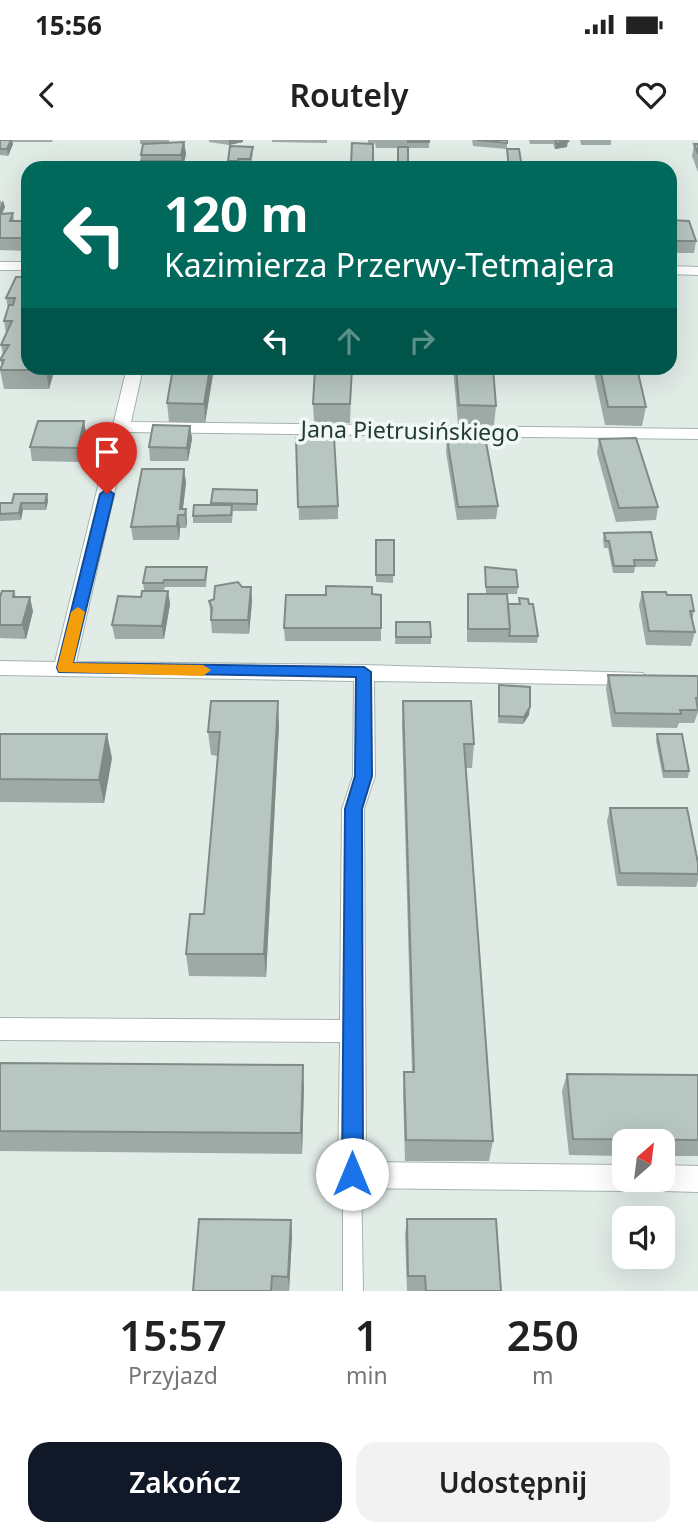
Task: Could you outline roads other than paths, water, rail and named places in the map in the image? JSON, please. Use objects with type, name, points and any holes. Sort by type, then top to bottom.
[{"type":"street","points":[[0,266],[21,266]]},
{"type":"street","points":[[677,270],[698,271]]},
{"type":"street","points":[[64,668],[133,375]]},
{"type":"street","name":"Jana Pietrusińskiego","points":[[122,427],[698,434]]},
{"type":"street","points":[[0,668],[658,679]]},
{"type":"street","points":[[364,672],[363,776],[353,809],[352,1174],[612,1178]]},
{"type":"street","points":[[0,1029],[352,1031]]},
{"type":"street","points":[[676,1178],[698,1179]]},
{"type":"lane","points":[[352,1174],[353,1291]]}]
